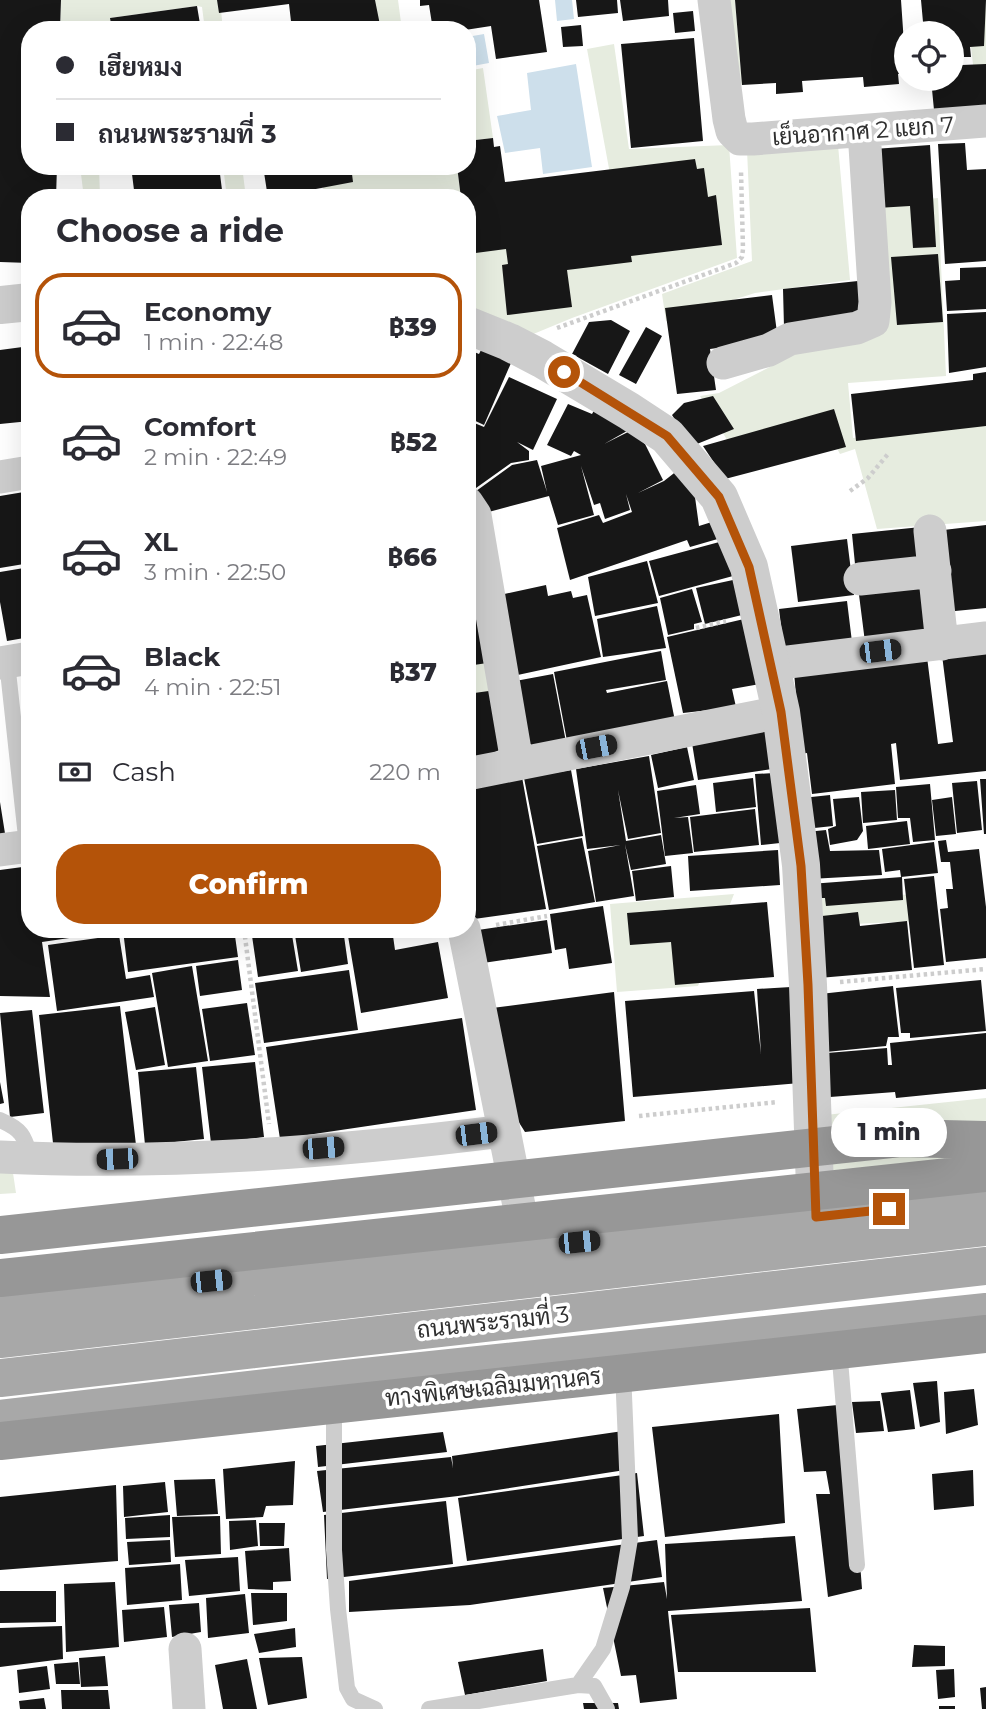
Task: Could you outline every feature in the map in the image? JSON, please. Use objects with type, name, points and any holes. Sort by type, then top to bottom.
[{"type":"highway","points":[[0,1235],[900,1138],[986,1140]]},
{"type":"highway","points":[[0,1278],[986,1173]]},
{"type":"highway","name":"ทางพิเศษเฉลิมมหานคร","points":[[0,1441],[986,1334]]},
{"type":"main road","points":[[0,1304],[986,1199]]},
{"type":"main road","name":"ถนนพระรามที่ 3","points":[[0,1339],[986,1227]]},
{"type":"main road","name":"ถนนพระรามที่ 3","points":[[0,1378],[986,1265]]},
{"type":"main road","name":"ถนนพระรามที่ 3","points":[[0,1419],[334,1380],[986,1312]]},
{"type":"street","points":[[714,0],[729,118],[732,131],[740,139]]},
{"type":"street","name":"เย็นอากาศ 2 แยก 7","points":[[740,139],[986,121]]},
{"type":"street","points":[[723,363],[769,350],[790,339],[857,328],[873,320],[875,302],[864,131]]},
{"type":"street","points":[[0,305],[21,303]]},
{"type":"street","points":[[476,329],[523,349],[667,436],[719,497],[749,567],[781,712],[801,866],[816,1217]]},
{"type":"street","points":[[0,477],[21,474]]},
{"type":"street","points":[[476,521],[517,762]]},
{"type":"street","points":[[930,531],[942,644]]},
{"type":"street","points":[[860,579],[934,571]]},
{"type":"street","points":[[772,664],[986,638]]},
{"type":"street","points":[[476,772],[781,712]]},
{"type":"street","points":[[466,938],[527,1248]]},
{"type":"street","points":[[15,1157],[81,1160],[273,1153],[503,1131]]},
{"type":"street","points":[[185,1649],[189,1709]]},
{"type":"lane","points":[[12,661],[19,847]]},
{"type":"lane","points":[[0,1120],[13,1126],[24,1136],[15,1157]]},
{"type":"lane","points":[[837,1327],[856,1565]]},
{"type":"lane","points":[[578,1685],[603,1649],[622,1587],[630,1539],[622,1351]]},
{"type":"lane","points":[[334,1380],[334,1550],[347,1688],[353,1699],[375,1709]]},
{"type":"lane","points":[[429,1709],[578,1685],[594,1686],[607,1709]]},
{"type":"path","points":[[523,349],[542,335],[573,321],[736,263],[742,257],[743,249],[740,139]]},
{"type":"path","points":[[850,491],[868,478],[888,454]]},
{"type":"path","points":[[476,928],[547,916]]},
{"type":"path","points":[[245,938],[273,1153]]},
{"type":"path","points":[[808,985],[986,969]]},
{"type":"path","points":[[639,1116],[812,1099]]},
{"type":"shaded area","points":[[61,0],[220,0],[222,21],[204,21],[202,7],[197,6],[110,18],[110,21],[60,21]]},
{"type":"shaded area","points":[[365,0],[398,0],[401,21],[369,21]]},
{"type":"shaded area","points":[[727,0],[735,0],[742,85],[734,82]]},
{"type":"shaded area","points":[[966,0],[986,0],[986,110],[978,111]]},
{"type":"shaded area","points":[[614,44],[629,149],[729,145],[737,258],[531,335],[476,311],[476,252],[509,246],[610,174],[587,49]]},
{"type":"shaded area","points":[[483,68],[493,138],[476,140],[476,69]]},
{"type":"shaded area","points":[[838,145],[850,280],[755,293],[666,321],[662,294],[752,261],[747,150]]},
{"type":"shaded area","points":[[81,175],[99,175],[100,189],[83,189]]},
{"type":"shaded area","points":[[224,175],[243,175],[245,189],[226,189]]},
{"type":"shaded area","points":[[327,175],[458,175],[460,189],[323,189]]},
{"type":"shaded area","points":[[938,198],[946,376],[848,383],[853,438],[986,424],[986,521],[877,529],[855,449],[840,454],[832,439],[729,443],[700,396],[719,393],[803,350],[877,328],[874,204]]},
{"type":"shaded area","points":[[490,657],[500,692],[476,696],[476,660]]},
{"type":"shaded area","points":[[811,892],[914,895],[918,921],[811,926]]},
{"type":"shaded area","points":[[734,894],[698,986],[617,992],[610,904]]},
{"type":"shaded area","points":[[986,1098],[986,1193],[835,1211],[825,1115]]},
{"type":"shaded area","points":[[0,1173],[13,1173],[16,1193],[0,1194]]},
{"type":"water","points":[[555,0],[572,0],[574,19],[557,21]]},
{"type":"water","points":[[484,34],[489,63],[476,65],[476,35]]},
{"type":"water","points":[[576,64],[592,167],[543,174],[540,148],[505,153],[497,116],[531,110],[527,73]]},
{"type":"building","points":[[0,0],[61,0],[60,21],[21,21],[21,175],[57,175],[56,189],[21,189],[21,263],[0,262]]},
{"type":"building","points":[[217,0],[375,0],[379,21],[291,21],[289,4],[219,13]]},
{"type":"building","points":[[420,0],[539,0],[547,52],[496,59],[491,26],[476,28],[476,21],[432,21],[429,5],[420,6]]},
{"type":"building","points":[[576,0],[617,0],[618,13],[578,17]]},
{"type":"building","points":[[620,0],[668,0],[669,16],[623,21]]},
{"type":"building","points":[[735,0],[901,0],[902,21],[894,21],[894,84],[864,87],[863,77],[802,81],[803,92],[776,94],[776,83],[742,85]]},
{"type":"building","points":[[921,0],[986,0],[984,46],[970,47],[971,57],[964,57],[964,21],[923,21]]},
{"type":"building","points":[[197,6],[200,21],[110,21],[110,18]]},
{"type":"building","points":[[693,11],[695,31],[675,33],[673,13]]},
{"type":"building","points":[[581,25],[583,46],[563,47],[561,27]]},
{"type":"building","points":[[694,38],[703,141],[631,148],[621,44]]},
{"type":"building","points":[[986,64],[986,106],[934,110],[932,91],[964,91],[964,65]]},
{"type":"building","points":[[493,138],[494,147],[500,146],[505,182],[695,159],[697,169],[704,168],[708,197],[716,195],[722,245],[631,256],[632,262],[567,270],[572,307],[507,315],[502,265],[508,264],[506,249],[476,253],[476,189],[460,189],[458,175],[476,175],[476,140]]},
{"type":"building","points":[[965,143],[967,170],[986,169],[986,261],[945,264],[938,144]]},
{"type":"building","points":[[930,145],[936,247],[913,248],[910,206],[877,208],[874,149]]},
{"type":"building","points":[[132,175],[220,175],[222,189],[134,189]]},
{"type":"building","points":[[264,175],[352,175],[353,182],[316,189],[267,189]]},
{"type":"building","points":[[938,254],[943,322],[897,325],[891,257]]},
{"type":"building","points":[[986,267],[986,309],[947,311],[945,281],[960,280],[960,268]]},
{"type":"building","points":[[858,281],[863,319],[784,327],[783,289]]},
{"type":"building","points":[[772,295],[778,340],[710,349],[716,390],[677,394],[665,308]]},
{"type":"building","points":[[986,312],[986,367],[949,373],[947,314]]},
{"type":"building","points":[[611,320],[630,331],[608,374],[572,354],[589,322]]},
{"type":"building","points":[[646,327],[662,336],[636,384],[619,375]]},
{"type":"building","points":[[21,347],[21,422],[0,424],[0,350]]},
{"type":"building","points":[[482,348],[511,363],[484,425],[476,421],[476,353],[479,354]]},
{"type":"building","points":[[986,372],[986,426],[856,441],[851,394],[973,380],[973,374]]},
{"type":"building","points":[[509,377],[557,399],[533,450],[517,442],[529,451],[529,460],[511,463],[476,488],[476,424],[484,427]]},
{"type":"building","points":[[713,396],[734,429],[692,446],[672,415],[684,403]]},
{"type":"building","points":[[568,404],[592,414],[596,407],[627,431],[604,444],[630,431],[645,444],[663,480],[638,493],[664,481],[678,470],[695,497],[699,526],[715,521],[721,538],[690,547],[687,540],[570,580],[557,528],[599,515],[603,523],[632,512],[626,494],[630,510],[605,519],[600,503],[594,505],[581,466],[594,515],[558,525],[549,496],[481,514],[476,503],[476,491],[512,465],[537,460],[547,492],[541,466],[581,455],[574,451],[571,456],[547,445]]},
{"type":"building","points":[[834,409],[846,447],[725,479],[703,446]]},
{"type":"building","points":[[21,492],[21,564],[0,568],[0,496]]},
{"type":"building","points":[[986,525],[986,608],[945,612],[935,531]]},
{"type":"building","points":[[921,527],[925,567],[856,574],[852,534]]},
{"type":"building","points":[[847,539],[854,595],[798,602],[791,546]]},
{"type":"building","points":[[723,541],[733,576],[659,596],[649,561]]},
{"type":"building","points":[[647,561],[658,603],[595,616],[588,577]]},
{"type":"building","points":[[21,568],[21,639],[7,641],[0,602],[0,572]]},
{"type":"building","points":[[926,578],[934,633],[865,642],[858,587]]},
{"type":"building","points":[[733,580],[742,615],[705,624],[696,588]]},
{"type":"building","points":[[546,585],[548,596],[571,591],[573,598],[587,595],[601,657],[513,676],[495,596]]},
{"type":"building","points":[[692,589],[702,622],[694,624],[694,629],[668,635],[660,598]]},
{"type":"building","points":[[482,599],[494,662],[476,665],[476,600]]},
{"type":"building","points":[[847,601],[852,642],[784,650],[779,609]]},
{"type":"building","points":[[657,606],[666,648],[603,657],[597,619]]},
{"type":"building","points":[[744,619],[760,684],[732,689],[736,707],[683,713],[667,637]]},
{"type":"building","points":[[986,650],[986,771],[900,780],[896,743],[891,744],[895,784],[812,794],[807,753],[801,754],[794,672],[927,657],[938,744],[953,742],[942,655]]},
{"type":"building","points":[[661,651],[666,680],[606,690],[607,693],[667,681],[675,721],[567,741],[554,672]]},
{"type":"building","points":[[553,674],[566,742],[524,750],[510,682]]},
{"type":"building","points":[[496,690],[508,746],[476,761],[476,693]]},
{"type":"building","points":[[766,731],[772,769],[698,780],[692,743]]},
{"type":"building","points":[[687,747],[694,780],[658,788],[651,755]]},
{"type":"building","points":[[649,756],[661,833],[628,839],[618,790],[626,841],[661,835],[666,864],[631,870],[625,844],[634,896],[596,902],[588,851],[621,845],[587,849],[576,769]]},
{"type":"building","points":[[571,770],[583,836],[537,844],[524,778]]},
{"type":"building","points":[[774,773],[780,843],[761,845],[755,774]]},
{"type":"building","points":[[522,777],[546,909],[476,919],[476,786]]},
{"type":"building","points":[[753,778],[756,807],[716,812],[713,783]]},
{"type":"building","points":[[980,779],[986,779],[986,834],[984,834]]},
{"type":"building","points":[[977,781],[982,830],[957,833],[952,783]]},
{"type":"building","points":[[930,784],[935,840],[913,842],[910,818],[898,818],[896,787]]},
{"type":"building","points":[[696,785],[700,814],[674,818],[688,817],[693,853],[665,856],[657,791]]},
{"type":"building","points":[[895,790],[897,820],[863,823],[861,792]]},
{"type":"building","points":[[830,795],[833,826],[805,829],[802,798]]},
{"type":"building","points":[[859,797],[863,831],[857,840],[830,845],[828,829],[836,826],[833,799]]},
{"type":"building","points":[[952,797],[956,834],[936,836],[932,800]]},
{"type":"building","points":[[0,802],[7,846],[0,847]]},
{"type":"building","points":[[755,809],[759,845],[694,852],[690,817]]},
{"type":"building","points":[[907,821],[910,844],[868,849],[866,826]]},
{"type":"building","points":[[826,830],[830,851],[879,850],[882,875],[810,879],[806,832]]},
{"type":"building","points":[[582,838],[595,902],[549,910],[537,846]]},
{"type":"building","points":[[946,840],[948,852],[979,849],[986,907],[986,958],[946,962],[940,909],[948,908],[946,889],[953,889],[950,862],[941,862],[938,841]]},
{"type":"building","points":[[934,842],[938,873],[901,877],[900,870],[885,872],[882,849]]},
{"type":"building","points":[[778,850],[780,885],[690,891],[688,856]]},
{"type":"building","points":[[671,866],[674,897],[636,901],[632,871]]},
{"type":"building","points":[[21,867],[21,938],[69,938],[42,942],[50,997],[0,996],[0,870]]},
{"type":"building","points":[[934,876],[944,965],[914,968],[904,879]]},
{"type":"building","points":[[902,877],[903,900],[826,906],[825,898],[812,898],[810,884]]},
{"type":"building","points":[[767,902],[774,977],[675,985],[671,942],[630,945],[627,913]]},
{"type":"building","points":[[603,906],[612,963],[569,969],[566,948],[555,950],[550,914]]},
{"type":"building","points":[[858,912],[860,926],[907,921],[912,970],[819,978],[813,917]]},
{"type":"building","points":[[547,920],[552,953],[483,963],[478,930]]},
{"type":"building","points":[[98,938],[119,938],[126,979],[150,975],[154,997],[57,1011],[48,945]]},
{"type":"building","points":[[124,938],[235,938],[238,957],[128,972]]},
{"type":"building","points":[[252,938],[292,938],[298,971],[258,977]]},
{"type":"building","points":[[295,938],[344,938],[348,964],[301,972]]},
{"type":"building","points":[[348,938],[393,938],[395,950],[438,942],[448,998],[361,1013]]},
{"type":"building","points":[[238,960],[242,990],[200,996],[196,966]]},
{"type":"building","points":[[192,966],[208,1061],[168,1067],[152,973]]},
{"type":"building","points":[[349,970],[358,1030],[264,1043],[255,983]]},
{"type":"building","points":[[981,980],[986,1031],[910,1038],[910,1033],[901,1033],[896,988]]},
{"type":"building","points":[[893,986],[899,1037],[888,1037],[886,1046],[826,1052],[820,994]]},
{"type":"building","points":[[791,987],[800,1083],[633,1097],[625,1001],[754,991],[761,1054],[757,989]]},
{"type":"building","points":[[614,992],[625,1121],[525,1132],[513,1113],[492,1008]]},
{"type":"building","points":[[247,1003],[255,1055],[210,1061],[202,1009]]},
{"type":"building","points":[[120,1006],[136,1145],[53,1143],[39,1015]]},
{"type":"building","points":[[155,1007],[165,1065],[136,1070],[125,1012]]},
{"type":"building","points":[[32,1010],[44,1113],[10,1117],[0,1013]]},
{"type":"building","points":[[462,1018],[476,1110],[280,1139],[266,1047]]},
{"type":"building","points":[[986,1033],[986,1089],[896,1098],[895,1092],[830,1097],[827,1053],[887,1048],[888,1065],[892,1065],[890,1043]]},
{"type":"building","points":[[255,1062],[264,1137],[211,1143],[202,1067]]},
{"type":"building","points":[[196,1067],[204,1139],[145,1145],[138,1072]]},
{"type":"building","points":[[0,1082],[4,1103],[0,1104]]},
{"type":"building","points":[[937,1381],[940,1422],[920,1427],[913,1383]]},
{"type":"building","points":[[974,1389],[978,1425],[946,1434],[944,1392]]},
{"type":"building","points":[[910,1390],[915,1429],[888,1432],[881,1393]]},
{"type":"building","points":[[880,1401],[884,1431],[856,1433],[852,1402]]},
{"type":"building","points":[[848,1404],[862,1589],[828,1597],[816,1494],[830,1494],[826,1471],[804,1472],[797,1409]]},
{"type":"building","points":[[779,1414],[785,1523],[665,1537],[652,1427]]},
{"type":"building","points":[[623,1431],[625,1470],[458,1496],[323,1512],[317,1471],[451,1457],[453,1468],[452,1456]]},
{"type":"building","points":[[443,1432],[447,1452],[318,1467],[316,1446]]},
{"type":"building","points":[[295,1461],[293,1505],[266,1506],[263,1517],[226,1519],[223,1469]]},
{"type":"building","points":[[973,1470],[974,1506],[934,1510],[932,1474]]},
{"type":"building","points":[[637,1473],[644,1536],[467,1561],[458,1498]]},
{"type":"building","points":[[215,1479],[218,1514],[177,1516],[174,1480]]},
{"type":"building","points":[[165,1482],[168,1512],[124,1517],[123,1486]]},
{"type":"building","points":[[116,1485],[118,1561],[0,1570],[0,1497]]},
{"type":"building","points":[[446,1501],[453,1564],[327,1579],[324,1515]]},
{"type":"building","points":[[170,1515],[170,1537],[126,1539],[125,1518]]},
{"type":"building","points":[[220,1516],[221,1554],[175,1557],[172,1517]]},
{"type":"building","points":[[256,1520],[258,1546],[230,1550],[229,1521]]},
{"type":"building","points":[[259,1523],[285,1523],[284,1546],[260,1546]]},
{"type":"building","points":[[795,1536],[802,1601],[668,1611],[677,1699],[640,1703],[636,1675],[621,1676],[603,1588],[664,1582],[667,1599],[665,1544]]},
{"type":"building","points":[[170,1540],[171,1562],[129,1565],[127,1542]]},
{"type":"building","points":[[657,1540],[662,1577],[470,1605],[349,1612],[349,1581]]},
{"type":"building","points":[[289,1548],[291,1581],[273,1582],[273,1590],[248,1589],[245,1551]]},
{"type":"building","points":[[238,1557],[240,1591],[189,1596],[185,1560]]},
{"type":"building","points":[[180,1564],[182,1600],[127,1605],[125,1568]]},
{"type":"building","points":[[115,1582],[119,1647],[66,1652],[64,1584]]},
{"type":"building","points":[[0,1591],[56,1591],[56,1622],[0,1623]]},
{"type":"building","points":[[251,1593],[287,1593],[287,1621],[253,1625]]},
{"type":"building","points":[[245,1594],[249,1633],[208,1638],[206,1598]]},
{"type":"building","points":[[199,1603],[201,1632],[172,1637],[169,1605]]},
{"type":"building","points":[[164,1607],[167,1637],[124,1642],[122,1610]]},
{"type":"building","points":[[810,1608],[816,1672],[678,1672],[671,1615]]},
{"type":"building","points":[[62,1626],[63,1659],[0,1667],[0,1628]]},
{"type":"building","points":[[295,1628],[296,1647],[259,1653],[254,1634]]},
{"type":"building","points":[[914,1645],[945,1646],[945,1666],[912,1667]]},
{"type":"building","points":[[543,1649],[547,1681],[465,1695],[458,1662]]},
{"type":"building","points":[[105,1656],[108,1686],[81,1687],[79,1658]]},
{"type":"building","points":[[302,1657],[307,1698],[268,1705],[259,1658]]},
{"type":"building","points":[[247,1659],[257,1709],[223,1709],[215,1665]]},
{"type":"building","points":[[78,1662],[80,1684],[56,1684],[54,1664]]},
{"type":"building","points":[[47,1666],[50,1689],[19,1693],[17,1670]]},
{"type":"building","points":[[954,1669],[955,1697],[938,1699],[936,1670]]},
{"type":"building","points":[[986,1687],[986,1709],[982,1709],[980,1688]]},
{"type":"building","points":[[61,1690],[108,1690],[110,1709],[62,1709]]},
{"type":"building","points":[[44,1698],[46,1709],[20,1709],[19,1701]]},
{"type":"building","points":[[583,1703],[618,1703],[619,1709],[584,1709]]},
{"type":"building","points":[[939,1706],[955,1706],[955,1709],[939,1709]]},
{"type":"route","points":[[564,372],[667,436],[719,497],[749,567],[781,712],[801,866],[816,1217],[889,1209]]}]
